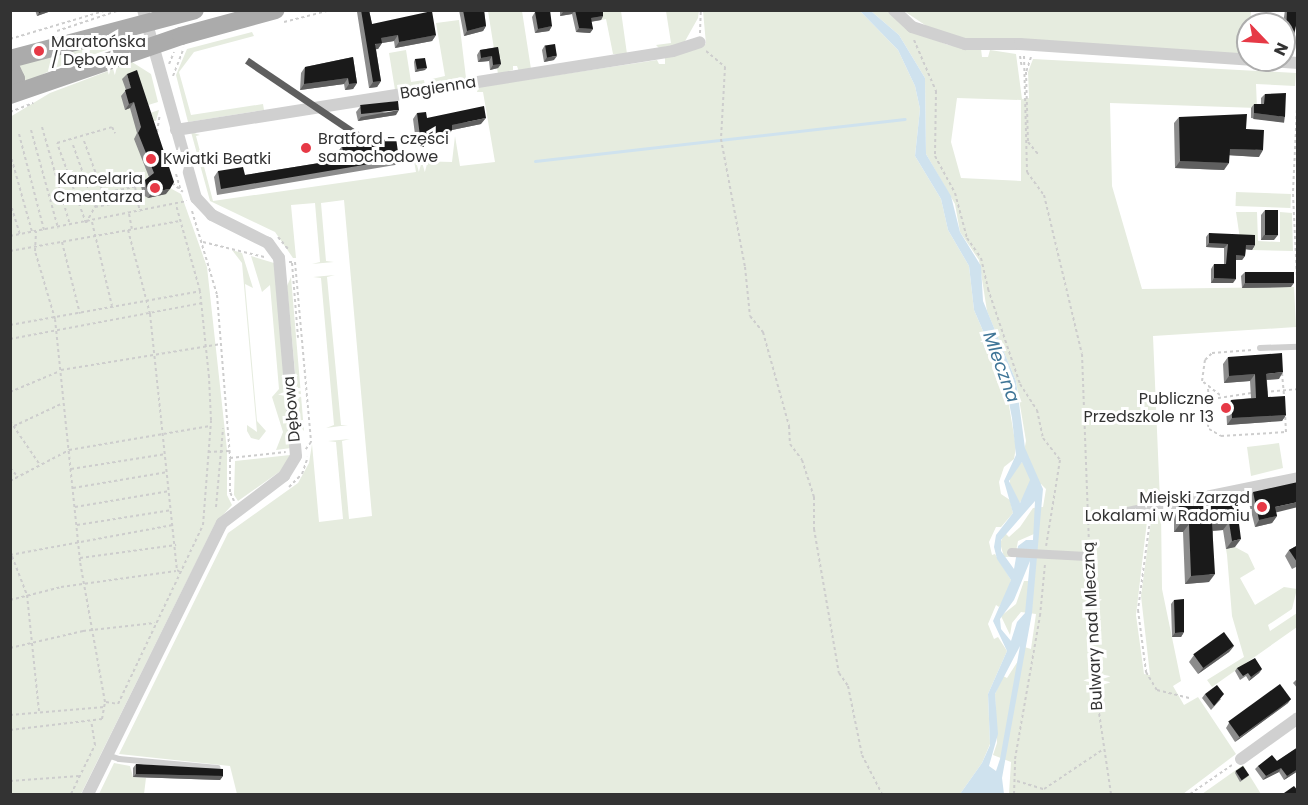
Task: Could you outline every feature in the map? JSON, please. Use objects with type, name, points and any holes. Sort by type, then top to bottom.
[{"type":"main road","points":[[10,59],[144,17],[195,10]]},
{"type":"main road","points":[[10,95],[152,45],[276,10]]},
{"type":"main road","points":[[10,66],[16,79],[10,90]]},
{"type":"street","points":[[895,10],[908,24],[957,43],[995,46],[1025,53],[1046,49]]},
{"type":"street","points":[[895,10],[909,16],[930,33]]},
{"type":"street","points":[[144,17],[176,130],[192,200]]},
{"type":"street","name":"Bagienna","points":[[176,130],[673,51],[700,42]]},
{"type":"street","points":[[995,46],[1020,44],[1046,49],[1298,63]]},
{"type":"street","name":"Dębowa","points":[[87,795],[222,523],[239,507],[284,476],[296,456],[277,253],[268,243],[212,215],[192,200]]},
{"type":"street","points":[[1128,513],[1298,478]]},
{"type":"street","points":[[1011,552],[1086,556]]},
{"type":"street","points":[[1241,759],[1298,718]]},
{"type":"lane","points":[[1260,348],[1298,347]]},
{"type":"lane","points":[[107,754],[119,759],[218,768]]},
{"type":"path","points":[[10,39],[107,10]]},
{"type":"path","points":[[10,44],[120,10]]},
{"type":"path","points":[[701,10],[700,42],[725,67],[721,138],[745,267],[750,316],[763,332],[789,426],[790,444],[802,460],[814,497],[814,529],[839,673],[848,686],[862,755],[882,795]]},
{"type":"path","points":[[908,24],[936,91],[935,156],[955,193],[968,238],[981,258],[988,289],[1020,384],[1037,410],[1042,438],[1060,460],[1045,554],[1040,616],[1015,759],[1017,781],[1014,795]]},
{"type":"path","points":[[159,68],[169,64],[175,49],[180,47]]},
{"type":"path","points":[[1025,53],[1028,142],[1039,155]]},
{"type":"path","name":"Bulwary nad Mleczną","points":[[1025,53],[1023,71],[1027,172],[1044,195],[1082,354],[1092,655],[1102,750],[1111,795]]},
{"type":"path","points":[[1298,86],[1293,194],[1298,301]]},
{"type":"path","points":[[159,140],[156,131],[161,110]]},
{"type":"path","points":[[86,223],[57,143],[112,126],[115,133]]},
{"type":"path","points":[[42,127],[70,226]]},
{"type":"path","points":[[31,130],[58,228]]},
{"type":"path","points":[[19,134],[44,230]]},
{"type":"path","points":[[84,141],[103,194]]},
{"type":"path","points":[[73,145],[95,207]]},
{"type":"path","points":[[10,153],[34,232],[55,318],[79,558],[105,702],[102,719],[10,730]]},
{"type":"path","points":[[168,172],[176,170],[181,191]]},
{"type":"path","points":[[170,180],[172,187],[192,200],[211,268],[221,344],[230,451],[230,492],[239,507]]},
{"type":"path","points":[[86,223],[103,194],[135,187],[140,212]]},
{"type":"path","points":[[95,207],[137,199]]},
{"type":"path","points":[[10,236],[92,222],[192,200]]},
{"type":"path","points":[[10,202],[20,234]]},
{"type":"path","points":[[105,702],[118,704],[203,525],[210,426],[206,346],[200,291],[176,205]]},
{"type":"path","points":[[129,214],[132,229]]},
{"type":"path","points":[[10,251],[181,221]]},
{"type":"path","points":[[92,222],[113,308]]},
{"type":"path","points":[[128,230],[150,314],[177,570]]},
{"type":"path","points":[[62,242],[80,314]]},
{"type":"path","points":[[10,325],[200,291]]},
{"type":"path","points":[[10,339],[202,303]]},
{"type":"path","points":[[10,392],[60,370],[221,344]]},
{"type":"path","points":[[1254,362],[1254,350],[1212,353],[1201,370],[1208,389],[1209,402],[1204,412],[1206,424],[1221,436],[1286,432],[1285,411]]},
{"type":"path","points":[[1282,371],[1284,400]]},
{"type":"path","points":[[1208,389],[1220,395]]},
{"type":"path","points":[[1262,392],[1298,389]]},
{"type":"path","points":[[1209,402],[1220,395],[1251,393]]},
{"type":"path","points":[[14,426],[64,403]]},
{"type":"path","points":[[10,421],[40,465]]},
{"type":"path","points":[[10,481],[69,450],[210,426]]},
{"type":"path","points":[[216,507],[223,428]]},
{"type":"path","points":[[208,452],[230,451]]},
{"type":"path","points":[[230,458],[286,452]]},
{"type":"path","points":[[71,470],[166,454]]},
{"type":"path","points":[[10,468],[18,477]]},
{"type":"path","points":[[73,488],[168,472]]},
{"type":"path","points":[[74,507],[170,491]]},
{"type":"path","points":[[1152,508],[1138,610],[1146,672],[1157,690],[1188,698]]},
{"type":"path","points":[[76,525],[172,510]]},
{"type":"path","points":[[1097,515],[1128,513]]},
{"type":"path","points":[[39,712],[27,596],[11,554],[174,525]]},
{"type":"path","points":[[79,558],[176,545]]},
{"type":"path","points":[[10,600],[83,584],[177,570],[182,572]]},
{"type":"path","points":[[10,648],[92,631],[157,623]]},
{"type":"path","points":[[10,715],[105,706]]},
{"type":"path","points":[[71,795],[95,745],[91,721]]},
{"type":"path","points":[[1017,781],[1044,789],[1102,750]]},
{"type":"path","points":[[1190,795],[1241,759]]},
{"type":"path","points":[[10,781],[80,776]]},
{"type":"shaded area","points":[[488,11],[522,11],[531,69],[519,72],[517,66],[513,66],[513,70],[498,74]]},
{"type":"shaded area","points":[[599,11],[621,11],[627,54],[613,54],[606,19],[601,20]]},
{"type":"shaded area","points":[[666,11],[699,11],[698,18],[684,43],[659,48],[656,45],[671,43]]},
{"type":"shaded area","points":[[703,11],[860,11],[898,50],[915,86],[920,109],[915,156],[941,199],[948,230],[969,266],[974,310],[1005,382],[1016,447],[1014,459],[1004,467],[999,482],[1001,494],[1010,500],[1013,513],[1001,527],[996,527],[989,542],[992,555],[995,554],[1011,580],[1008,593],[999,607],[996,605],[988,624],[994,639],[998,637],[1007,651],[988,694],[990,744],[982,763],[960,794],[237,794],[230,766],[119,754],[228,533],[298,483],[309,463],[312,444],[319,522],[343,519],[336,442],[328,441],[350,439],[342,441],[349,519],[372,516],[344,200],[321,203],[326,261],[334,262],[312,264],[320,262],[315,203],[291,205],[296,258],[293,258],[275,232],[210,201],[191,132],[200,135],[196,136],[213,201],[416,172],[414,161],[452,162],[455,136],[460,166],[495,162],[483,92],[477,92],[478,87],[657,60],[659,64],[665,64],[665,58],[706,44]]},
{"type":"shaded area","points":[[871,11],[888,11],[928,37],[948,45],[981,49],[982,57],[988,57],[990,50],[1016,54],[1022,99],[1029,98],[1028,72],[1033,59],[1236,70],[1236,72],[1296,73],[1295,86],[1256,84],[1257,108],[1110,103],[1112,186],[1142,289],[1294,287],[1296,327],[1153,336],[1160,501],[1115,511],[1115,516],[1144,514],[1147,521],[1136,615],[1144,674],[1150,675],[1141,596],[1151,521],[1161,511],[1162,589],[1181,681],[1173,686],[1184,705],[1198,697],[1236,754],[1183,794],[1009,794],[1011,762],[993,755],[997,743],[995,694],[1003,676],[1007,678],[1018,661],[1021,646],[1031,649],[1036,614],[1021,612],[1012,623],[1010,635],[1001,616],[1016,604],[1024,581],[1029,581],[1034,534],[1018,541],[1015,557],[1004,557],[1000,543],[1005,533],[1009,537],[1020,527],[1033,508],[1043,507],[1046,489],[1041,484],[1019,503],[1010,489],[1010,476],[1022,462],[1026,441],[1016,381],[987,311],[979,260],[960,232],[955,204],[926,154],[925,78],[899,35]],"holes":[[[957,98],[1021,100],[1021,181],[961,178],[951,142]]]},
{"type":"shaded area","points":[[904,11],[1251,11],[1236,12],[1236,55],[973,41],[928,27]]},
{"type":"shaded area","points":[[459,20],[466,78],[435,84],[432,79],[445,76],[436,23]]},
{"type":"shaded area","points":[[252,32],[254,36],[194,52],[179,72],[191,115],[263,104],[264,110],[188,122],[176,75],[187,49]]},
{"type":"shaded area","points":[[117,36],[121,45],[55,68],[24,84],[19,63]]},
{"type":"shaded area","points":[[406,50],[411,82],[424,80],[425,86],[395,90],[389,53]]},
{"type":"shaded area","points":[[132,62],[151,74],[158,102],[145,106],[147,114],[159,110],[156,121],[149,121],[170,188],[181,194],[207,267],[227,450],[227,495],[232,505],[215,524],[81,794],[11,794],[10,117],[50,93]]},
{"type":"shaded area","points":[[1236,192],[1291,194],[1290,208],[1236,206]]},
{"type":"shaded area","points":[[1236,212],[1257,212],[1258,241],[1280,242],[1280,212],[1292,213],[1293,251],[1252,250],[1252,240],[1240,239]]},
{"type":"shaded area","points":[[232,250],[242,253],[253,288],[245,284],[257,421],[266,431],[259,440],[251,438],[247,431],[247,425],[257,432],[242,263]]},
{"type":"shaded area","points":[[251,256],[274,263],[291,448],[276,450],[283,432],[272,397],[279,389],[270,285],[262,292]]},
{"type":"shaded area","points":[[335,275],[327,277],[341,425],[348,425],[326,428],[334,425],[321,278],[313,277]]},
{"type":"shaded area","points":[[291,277],[304,431],[300,426],[287,286]]},
{"type":"shaded area","points":[[1279,443],[1283,468],[1251,476],[1247,447]]},
{"type":"shaded area","points":[[290,455],[282,470],[238,501],[234,495],[235,461]]},
{"type":"shaded area","points":[[1235,547],[1248,554],[1255,569],[1240,578],[1255,605],[1284,587],[1297,589],[1292,609],[1268,625],[1270,631],[1297,613],[1297,627],[1212,687],[1207,680],[1244,657],[1232,616],[1226,549]]},
{"type":"shaded area","points":[[114,763],[130,766],[133,777],[146,778],[144,794],[99,794]]},
{"type":"shaded area","points":[[1243,765],[1261,794],[1202,794]]},
{"type":"water","name":"Mleczna","points":[[860,11],[871,11],[899,35],[925,78],[926,154],[951,196],[960,232],[981,266],[983,301],[1016,381],[1025,448],[1043,489],[1032,613],[1002,778],[1004,794],[960,794],[982,763],[990,745],[988,694],[1007,651],[993,621],[1011,580],[997,559],[994,547],[996,535],[1013,513],[1004,481],[1016,455],[1012,418],[1005,382],[974,310],[969,266],[948,230],[941,199],[915,156],[920,109],[915,86],[898,50]],"holes":[[[1022,462],[1030,480],[1020,503],[1009,481]],[[1035,501],[1033,540],[1026,540],[1018,546],[1014,569],[1001,551],[1001,540]],[[1030,561],[1025,613],[1017,622],[1011,641],[1001,629],[1000,619],[1014,600]],[[1020,646],[996,771],[989,766],[998,734],[995,694]]]},
{"type":"building","points":[[361,10],[369,10],[372,24],[432,11],[436,35],[399,42],[398,35],[381,38],[382,43],[375,44],[381,81],[373,82]]},
{"type":"building","points":[[463,10],[484,10],[486,26],[467,31]]},
{"type":"building","points":[[550,10],[552,26],[538,29],[535,12]]},
{"type":"building","points":[[575,10],[603,10],[603,16],[591,18],[593,29],[579,28]]},
{"type":"building","points":[[1287,10],[1295,10],[1298,12],[1296,26],[1296,12],[1287,12]]},
{"type":"building","points":[[555,44],[557,56],[547,57],[545,46]]},
{"type":"building","points":[[498,47],[501,64],[493,65],[492,56],[481,58],[480,50]]},
{"type":"building","points":[[353,57],[357,83],[349,84],[348,78],[304,84],[305,67]]},
{"type":"building","points":[[425,58],[427,68],[417,69],[415,59]]},
{"type":"building","points":[[137,70],[174,182],[170,189],[152,192],[147,189],[145,180],[154,173],[138,133],[141,127],[134,102],[129,104],[125,90],[131,88],[127,74]]},
{"type":"building","points":[[1286,93],[1285,117],[1254,113],[1254,104],[1264,104],[1265,94]]},
{"type":"building","points":[[398,101],[399,110],[361,114],[360,105]]},
{"type":"building","points":[[484,106],[486,118],[452,125],[452,130],[420,136],[417,113],[426,112],[427,118]]},
{"type":"building","points":[[1247,114],[1246,129],[1264,130],[1263,150],[1230,149],[1229,163],[1180,161],[1179,117]]},
{"type":"building","points":[[396,138],[399,159],[221,189],[218,171],[243,167],[245,175],[344,159],[342,146]]},
{"type":"building","points":[[1265,210],[1278,210],[1278,235],[1265,235]]},
{"type":"building","points":[[1209,233],[1255,235],[1255,245],[1246,245],[1245,256],[1236,255],[1236,279],[1214,278],[1214,264],[1226,264],[1228,244],[1209,243]]},
{"type":"building","points":[[1245,272],[1294,272],[1294,283],[1245,283]]},
{"type":"building","points":[[1282,353],[1283,372],[1266,374],[1268,397],[1285,396],[1286,415],[1232,418],[1231,400],[1256,398],[1255,374],[1229,376],[1228,357]]},
{"type":"building","points":[[1298,482],[1298,502],[1275,507],[1277,516],[1259,520],[1253,492]]},
{"type":"building","points":[[1235,493],[1241,539],[1232,541],[1229,522],[1212,523],[1215,574],[1191,576],[1189,524],[1180,524],[1179,505],[1227,503],[1226,494]]},
{"type":"building","points":[[1298,545],[1298,562],[1297,562],[1289,550]]},
{"type":"building","points":[[1184,599],[1184,632],[1175,633],[1174,600]]},
{"type":"building","points":[[1224,632],[1234,646],[1203,668],[1193,654]]},
{"type":"building","points":[[1255,658],[1262,669],[1251,677],[1248,673],[1243,676],[1237,668]]},
{"type":"building","points":[[1280,684],[1291,699],[1239,737],[1228,722]]},
{"type":"building","points":[[1217,685],[1224,694],[1214,706],[1205,694]]},
{"type":"building","points":[[1298,747],[1298,769],[1287,776],[1281,768],[1266,776],[1258,766],[1272,755],[1277,761]]},
{"type":"building","points":[[136,764],[223,769],[223,776],[136,774]]},
{"type":"building","points":[[1243,766],[1249,775],[1242,780],[1236,771]]},
{"type":"building","points":[[1294,786],[1298,795],[1285,795],[1284,793]]},
{"type":"waterway","points":[[535,161],[905,119]]},
{"type":"place","name":"Maratońska / Dębowa","points":[[39,51]]},
{"type":"place","name":"Bratford - części samochodowe","points":[[306,148]]},
{"type":"place","name":"Kwiatki Beatki","points":[[151,159]]},
{"type":"place","name":"Kancelaria Cmentarza","points":[[155,188]]},
{"type":"place","name":"Publiczne Przedszkole nr 13","points":[[1226,408]]},
{"type":"place","name":"Miejski Zarząd Lokalami w Radomiu","points":[[1262,507]]}]
